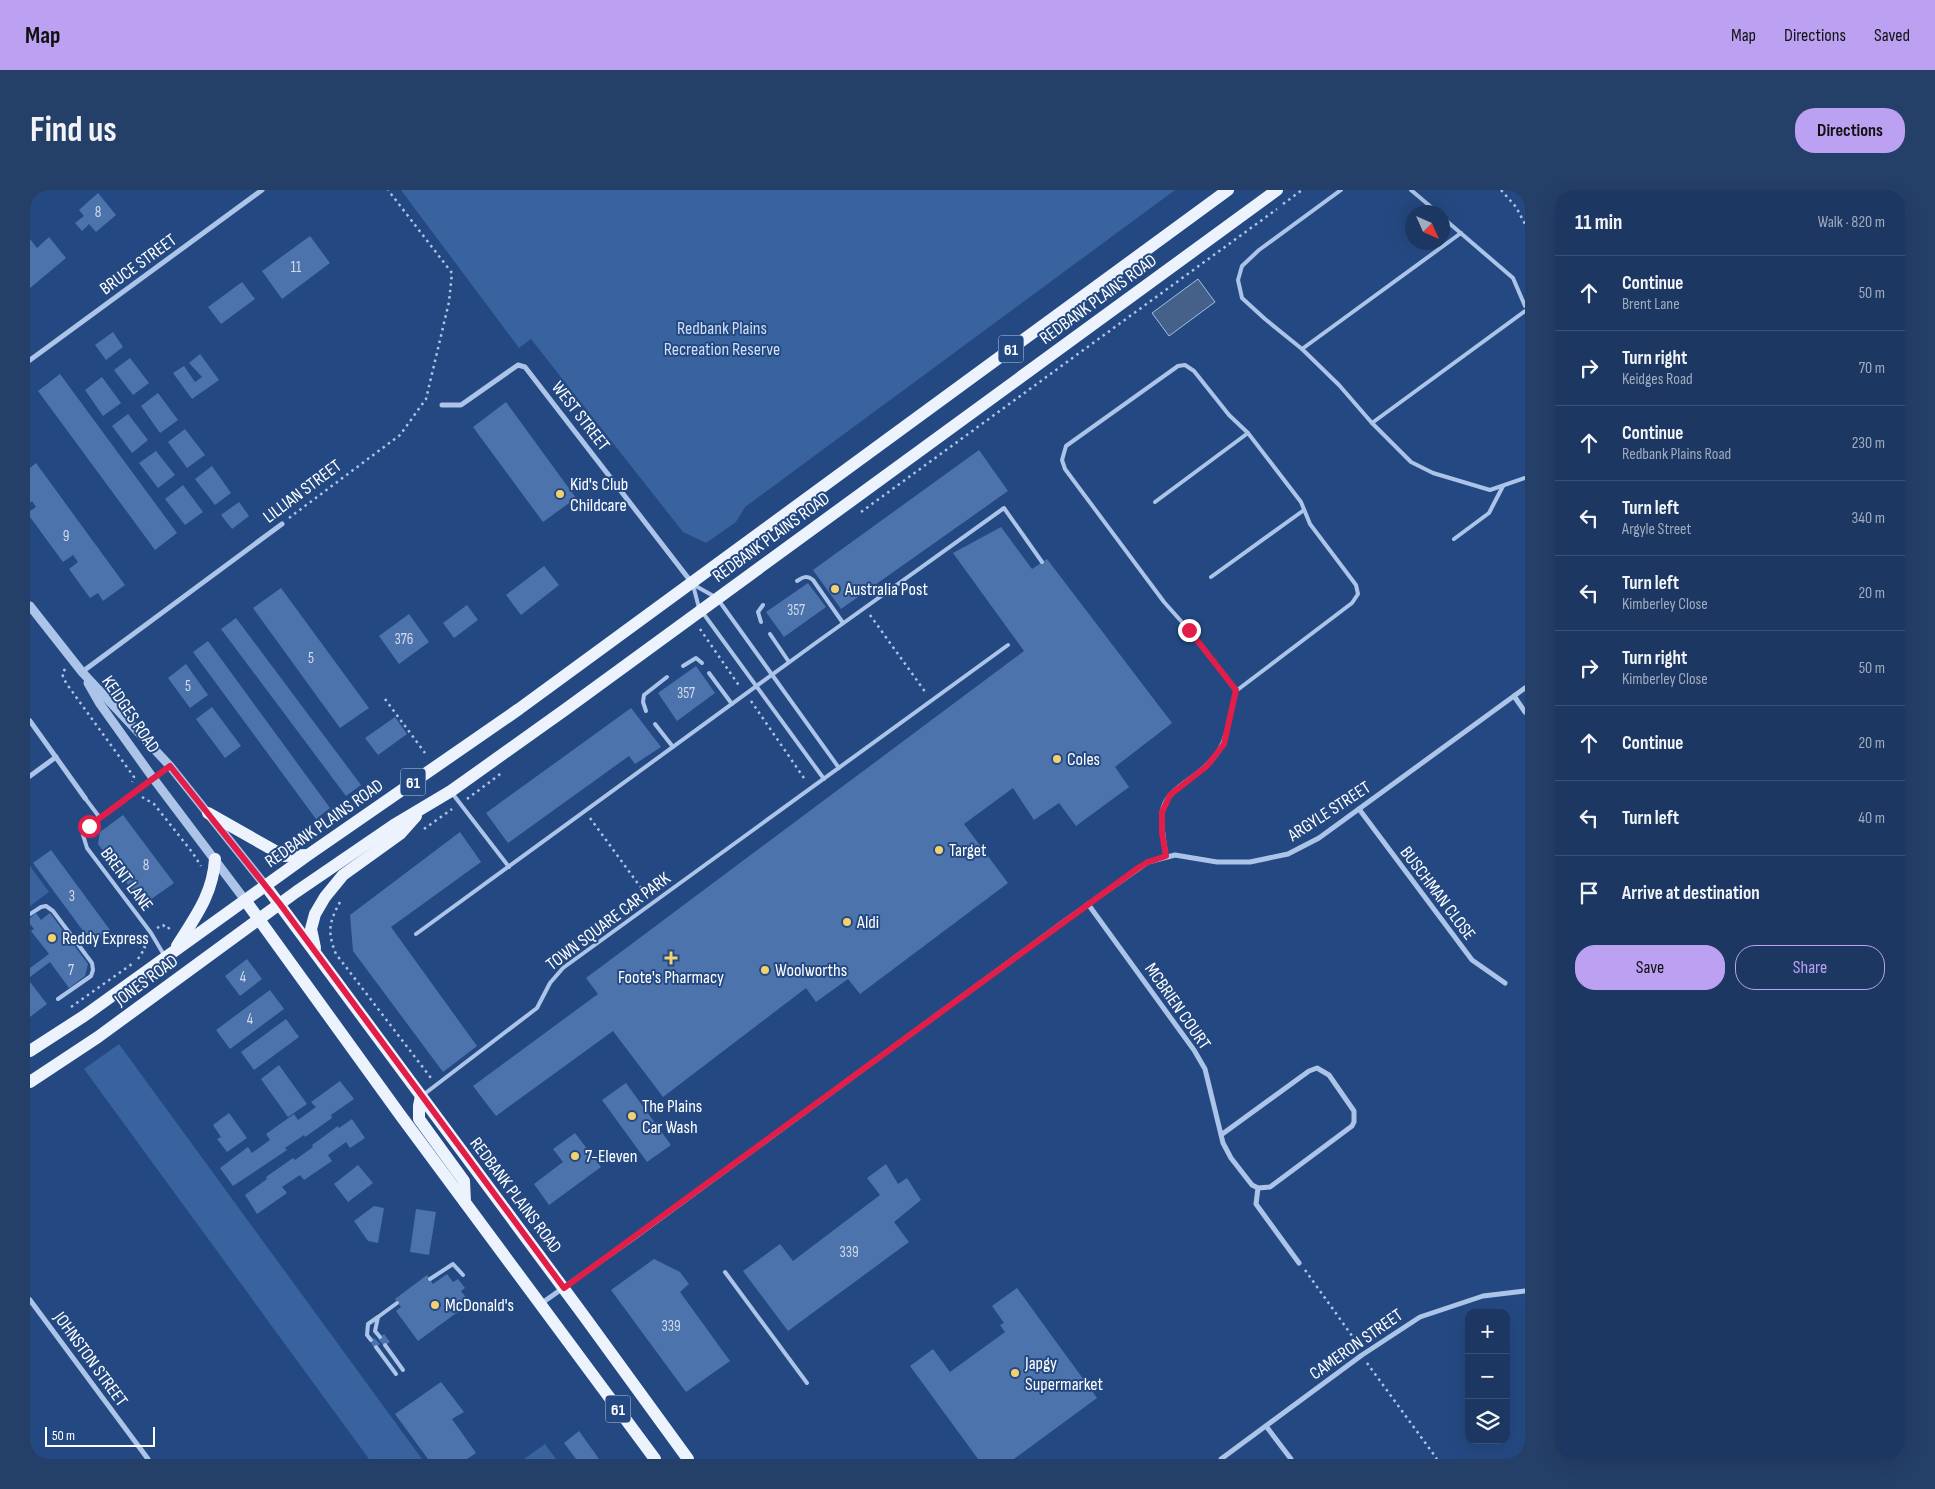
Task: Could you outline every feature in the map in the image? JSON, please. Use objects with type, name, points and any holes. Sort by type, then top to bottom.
[{"type":"main road","name":"REDBANK PLAINS ROAD","points":[[245,900],[519,709],[1228,190]]},
{"type":"main road","name":"REDBANK PLAINS ROAD","points":[[280,904],[426,805],[451,791],[1277,190]]},
{"type":"main road","name":"61","points":[[316,953],[311,929],[315,914],[326,897],[343,875],[400,834],[426,805]]},
{"type":"main road","points":[[208,813],[284,856],[308,855]]},
{"type":"main road","points":[[170,954],[209,891],[214,874],[215,859]]},
{"type":"main road","name":"REDBANK PLAINS ROAD","points":[[266,885],[688,1459]]},
{"type":"main road","name":"JONES ROAD","points":[[30,1051],[84,1016],[245,900]]},
{"type":"main road","name":"KEIDGES ROAD","points":[[245,900],[260,919]]},
{"type":"main road","name":"JONES ROAD","points":[[30,1082],[98,1037],[280,904]]},
{"type":"main road","name":"61","points":[[260,919],[464,1202],[655,1459]]},
{"type":"main road","points":[[421,1096],[418,1106],[419,1119],[464,1182],[464,1202]]},
{"type":"street","name":"BRUCE STREET","points":[[30,360],[262,190]]},
{"type":"street","name":"WEST STREET","points":[[442,405],[461,405],[518,365],[525,367],[692,583]]},
{"type":"street","name":"LILLIAN STREET","points":[[82,672],[282,524]]},
{"type":"street","name":"KEIDGES ROAD","points":[[30,606],[82,672],[170,766],[266,885]]},
{"type":"street","name":"KEIDGES ROAD","points":[[82,672],[100,704],[245,900]]},
{"type":"street","name":"ARGYLE STREET","points":[[541,1304],[1148,862],[1166,856],[1184,855],[1217,862],[1238,863],[1288,854],[1304,847],[1525,688]]},
{"type":"street","points":[[1514,696],[1525,712]]},
{"type":"street","points":[[30,721],[85,798]]},
{"type":"street","points":[[1166,856],[1162,833],[1162,812],[1170,795],[1207,766],[1224,744],[1226,734]]},
{"type":"street","points":[[30,776],[56,757]]},
{"type":"street","name":"BUSCHMAN CLOSE","points":[[1359,809],[1472,960],[1505,983]]},
{"type":"street","name":"MCBRIEN COURT","points":[[1088,904],[1194,1050],[1205,1069],[1223,1143],[1231,1158],[1252,1184],[1258,1188]]},
{"type":"street","points":[[1221,1135],[1309,1071],[1317,1068],[1329,1075],[1354,1111],[1352,1126],[1270,1187],[1258,1188],[1256,1204],[1299,1263]]},
{"type":"street","name":"CAMERON STREET","points":[[1221,1459],[1362,1355],[1420,1317],[1483,1296],[1525,1291]]},
{"type":"street","name":"JOHNSTON STREET","points":[[30,1300],[148,1459]]},
{"type":"street","points":[[1266,1426],[1291,1459]]},
{"type":"lane","points":[[1341,190],[1260,250],[1242,266],[1238,280],[1242,298],[1340,384],[1372,423],[1411,462],[1433,473],[1490,490],[1525,478]]},
{"type":"lane","points":[[1411,190],[1429,205]]},
{"type":"lane","points":[[1450,224],[1513,278],[1525,306]]},
{"type":"lane","points":[[1302,349],[1461,233]]},
{"type":"lane","points":[[1372,423],[1525,311]]},
{"type":"lane","points":[[1226,734],[1236,690],[1352,603],[1358,594],[1356,585],[1310,524],[1301,502],[1248,434],[1229,415],[1194,371],[1185,365],[1178,366],[1066,446],[1062,460],[1064,469],[1158,594],[1236,690]]},
{"type":"lane","points":[[1155,502],[1248,434]]},
{"type":"lane","points":[[1454,539],[1489,514],[1502,486]]},
{"type":"lane","points":[[416,934],[1004,508],[1042,562]]},
{"type":"lane","points":[[1211,577],[1304,510]]},
{"type":"lane","points":[[797,581],[803,577],[809,577],[813,580],[843,623]]},
{"type":"lane","points":[[692,583],[717,598],[839,768]]},
{"type":"lane","points":[[692,583],[700,610],[824,779]]},
{"type":"lane","points":[[761,622],[758,612],[763,605]]},
{"type":"lane","points":[[770,634],[789,662]]},
{"type":"lane","name":"TOWN SQUARE CAR PARK","points":[[421,1096],[537,1008],[550,983],[563,968],[1008,645]]},
{"type":"lane","points":[[682,666],[696,658],[702,663]]},
{"type":"lane","points":[[708,672],[732,704]]},
{"type":"lane","points":[[646,711],[643,702],[644,695],[667,677]]},
{"type":"lane","points":[[655,724],[673,747]]},
{"type":"lane","name":"BRENT LANE","points":[[170,766],[85,830],[83,840],[150,933],[170,954]]},
{"type":"lane","points":[[451,791],[509,867]]},
{"type":"lane","points":[[85,798],[100,818]]},
{"type":"lane","points":[[30,914],[46,906],[52,911],[92,963],[93,970],[90,976],[58,998]]},
{"type":"lane","points":[[430,1279],[453,1264],[463,1275]]},
{"type":"lane","points":[[725,1272],[807,1383]]},
{"type":"lane","points":[[371,1340],[367,1335],[368,1324],[397,1303]]},
{"type":"lane","points":[[378,1317],[375,1331],[380,1338]]},
{"type":"lane","points":[[386,1345],[404,1370]]},
{"type":"lane","points":[[376,1347],[396,1374]]},
{"type":"path","name":"LILLIAN STREET","points":[[282,524],[400,435],[426,399],[449,302],[452,273],[388,190]]},
{"type":"path","points":[[854,518],[1302,190]]},
{"type":"path","points":[[1501,190],[1516,207],[1525,224]]},
{"type":"path","points":[[865,608],[932,701]]},
{"type":"path","points":[[694,633],[710,622]]},
{"type":"path","points":[[700,629],[812,788]]},
{"type":"path","points":[[72,659],[62,674],[66,683],[134,777],[132,782],[137,790],[143,798],[154,804],[160,811],[197,859],[202,869]]},
{"type":"path","points":[[385,699],[425,753]]},
{"type":"path","points":[[421,831],[508,768]]},
{"type":"path","points":[[586,811],[652,903]]},
{"type":"path","points":[[341,900],[330,922],[331,942],[336,954],[436,1085]]},
{"type":"path","points":[[67,1010],[137,960],[145,948],[141,940],[163,925],[167,929],[174,925]]},
{"type":"path","points":[[1299,1263],[1356,1341],[1362,1355],[1437,1459]]},
{"type":"green space","name":"Redbank Plains Recreation Reserve","points":[[401,190],[1175,190],[745,507],[736,522],[706,543],[683,532],[531,339],[519,348]]},
{"type":"green space","points":[[30,866],[49,892],[30,906]]},
{"type":"green space","points":[[119,1044],[422,1459],[369,1459],[84,1069]]},
{"type":"green space","points":[[545,1444],[556,1459],[524,1459]]},
{"type":"shaded area","points":[[1198,279],[1215,302],[1169,336],[1152,313]]},
{"type":"building","points":[[98,193],[116,215],[96,232],[89,224],[82,231],[75,223],[84,216],[79,210]]},
{"type":"building","points":[[310,236],[330,263],[282,299],[262,271]]},
{"type":"building","points":[[49,237],[66,258],[30,288],[30,239],[37,248]]},
{"type":"building","points":[[242,282],[255,299],[221,324],[208,307]]},
{"type":"building","points":[[113,332],[123,347],[106,360],[95,345]]},
{"type":"building","points":[[200,354],[219,380],[192,399],[173,373],[184,366],[195,382],[202,377],[189,363]]},
{"type":"building","points":[[130,358],[149,383],[133,395],[114,370]]},
{"type":"building","points":[[60,374],[177,533],[155,550],[38,391]]},
{"type":"building","points":[[102,377],[121,403],[103,416],[85,390]]},
{"type":"building","points":[[158,393],[178,420],[160,433],[141,406]]},
{"type":"building","points":[[506,402],[576,498],[543,522],[473,427]]},
{"type":"building","points":[[128,414],[148,440],[132,453],[112,426]]},
{"type":"building","points":[[185,429],[205,455],[187,468],[168,442]]},
{"type":"building","points":[[979,450],[1008,491],[841,609],[813,570]]},
{"type":"building","points":[[156,451],[175,475],[158,488],[139,463]]},
{"type":"building","points":[[36,463],[125,585],[103,601],[98,593],[90,598],[69,569],[78,562],[73,555],[63,562],[30,517],[30,511],[36,507],[32,501],[30,503],[30,468]]},
{"type":"building","points":[[212,466],[231,493],[215,505],[195,479]]},
{"type":"building","points":[[183,485],[203,512],[185,525],[165,499]]},
{"type":"building","points":[[239,502],[249,516],[232,529],[221,515]]},
{"type":"building","points":[[1001,527],[1032,569],[1047,559],[1172,723],[1115,767],[1129,787],[1076,826],[1059,803],[1034,820],[1013,788],[964,824],[1008,883],[860,994],[848,979],[816,1002],[806,988],[663,1097],[613,1031],[496,1116],[473,1086],[598,994],[586,978],[1024,651],[953,553]]},
{"type":"building","points":[[544,566],[559,585],[521,615],[506,595]]},
{"type":"building","points":[[808,583],[826,607],[784,637],[766,612]]},
{"type":"building","points":[[281,588],[369,708],[340,728],[253,608]]},
{"type":"building","points":[[467,605],[478,620],[454,638],[443,623]]},
{"type":"building","points":[[409,614],[429,642],[399,664],[379,636]]},
{"type":"building","points":[[236,618],[361,785],[346,796],[221,629]]},
{"type":"building","points":[[208,641],[330,808],[316,819],[193,652]]},
{"type":"building","points":[[186,664],[208,695],[190,708],[168,678]]},
{"type":"building","points":[[696,666],[715,693],[677,721],[658,693]]},
{"type":"building","points":[[212,707],[241,746],[225,758],[196,719]]},
{"type":"building","points":[[631,708],[661,747],[635,764],[629,756],[508,843],[486,813]]},
{"type":"building","points":[[395,717],[407,734],[378,755],[365,738]]},
{"type":"building","points":[[123,815],[174,883],[143,905],[98,844],[100,832]]},
{"type":"building","points":[[460,832],[481,862],[391,927],[477,1046],[443,1072],[353,951],[350,915]]},
{"type":"building","points":[[51,850],[110,930],[92,943],[33,863]]},
{"type":"building","points":[[36,913],[41,920],[50,913],[88,964],[85,976],[69,988],[50,962],[30,977],[30,968],[49,954],[31,931],[34,929],[30,924],[30,918]]},
{"type":"building","points":[[247,959],[262,979],[240,996],[225,976]]},
{"type":"building","points":[[30,982],[47,1004],[30,1017]]},
{"type":"building","points":[[270,990],[284,1009],[230,1049],[216,1030]]},
{"type":"building","points":[[286,1019],[299,1037],[254,1070],[241,1052]]},
{"type":"building","points":[[279,1065],[307,1104],[288,1117],[261,1079]]},
{"type":"building","points":[[340,1081],[354,1099],[331,1115],[332,1118],[285,1148],[287,1150],[233,1186],[220,1168],[248,1147],[252,1153],[270,1140],[266,1134],[294,1114],[298,1120],[316,1107],[311,1102]]},
{"type":"building","name":"The Plains Car Wash","points":[[626,1083],[671,1145],[647,1162],[602,1100]]},
{"type":"building","points":[[229,1113],[247,1138],[227,1152],[217,1139],[221,1137],[213,1125]]},
{"type":"building","points":[[352,1119],[365,1138],[350,1148],[346,1142],[328,1155],[332,1161],[304,1180],[300,1175],[282,1187],[287,1193],[257,1214],[245,1195],[267,1179],[266,1177],[293,1158],[295,1160],[338,1126],[339,1128]]},
{"type":"building","points":[[575,1133],[601,1167],[549,1205],[534,1184],[563,1162],[553,1149]]},
{"type":"building","points":[[886,1164],[898,1184],[907,1178],[921,1200],[894,1222],[909,1242],[788,1331],[743,1271],[780,1244],[793,1261],[880,1195],[867,1178]]},
{"type":"building","points":[[358,1165],[373,1183],[348,1202],[334,1184]]},
{"type":"building","points":[[374,1206],[384,1208],[378,1243],[368,1241],[354,1221]]},
{"type":"building","points":[[416,1209],[436,1212],[429,1255],[410,1252]]},
{"type":"building","points":[[654,1259],[680,1272],[689,1284],[680,1292],[730,1361],[686,1392],[611,1290]]},
{"type":"building","name":"McDonald's","points":[[447,1274],[453,1282],[458,1279],[465,1288],[461,1291],[470,1303],[418,1341],[396,1311],[401,1307],[395,1299],[427,1275],[433,1284]]},
{"type":"building","points":[[1017,1288],[1097,1398],[1014,1459],[978,1459],[910,1366],[933,1349],[950,1372],[1005,1332],[1000,1325],[1004,1323],[992,1306]]},
{"type":"building","points":[[384,1334],[390,1342],[384,1346],[378,1339]]},
{"type":"building","points":[[374,1338],[380,1344],[374,1348],[370,1341]]},
{"type":"building","points":[[441,1382],[464,1412],[452,1419],[476,1453],[467,1459],[428,1459],[395,1414]]},
{"type":"building","points":[[579,1431],[599,1459],[576,1459],[564,1443]]},
{"type":"place","name":"Kid's Club Childcare","points":[[560,494]]},
{"type":"place","name":"Australia Post","points":[[835,589]]},
{"type":"place","name":"Coles","points":[[1057,759]]},
{"type":"place","name":"Target","points":[[939,850]]},
{"type":"place","name":"Aldi","points":[[847,922]]},
{"type":"place","name":"Reddy Express","points":[[52,938]]},
{"type":"place","name":"Foote's Pharmacy","points":[[671,958]]},
{"type":"place","name":"Woolworths","points":[[765,970]]},
{"type":"place","name":"The Plains Car Wash","points":[[632,1116]]},
{"type":"place","name":"7-Eleven","points":[[575,1156]]},
{"type":"place","name":"McDonald's","points":[[435,1305]]},
{"type":"place","name":"Japgy Supermarket","points":[[1015,1373]]},
{"type":"route","points":[[89,826],[170,766],[280,904],[564,1288],[1138,868],[1148,862],[1166,856],[1162,833],[1162,812],[1170,795],[1207,766],[1224,744],[1236,690],[1189,630]]}]
